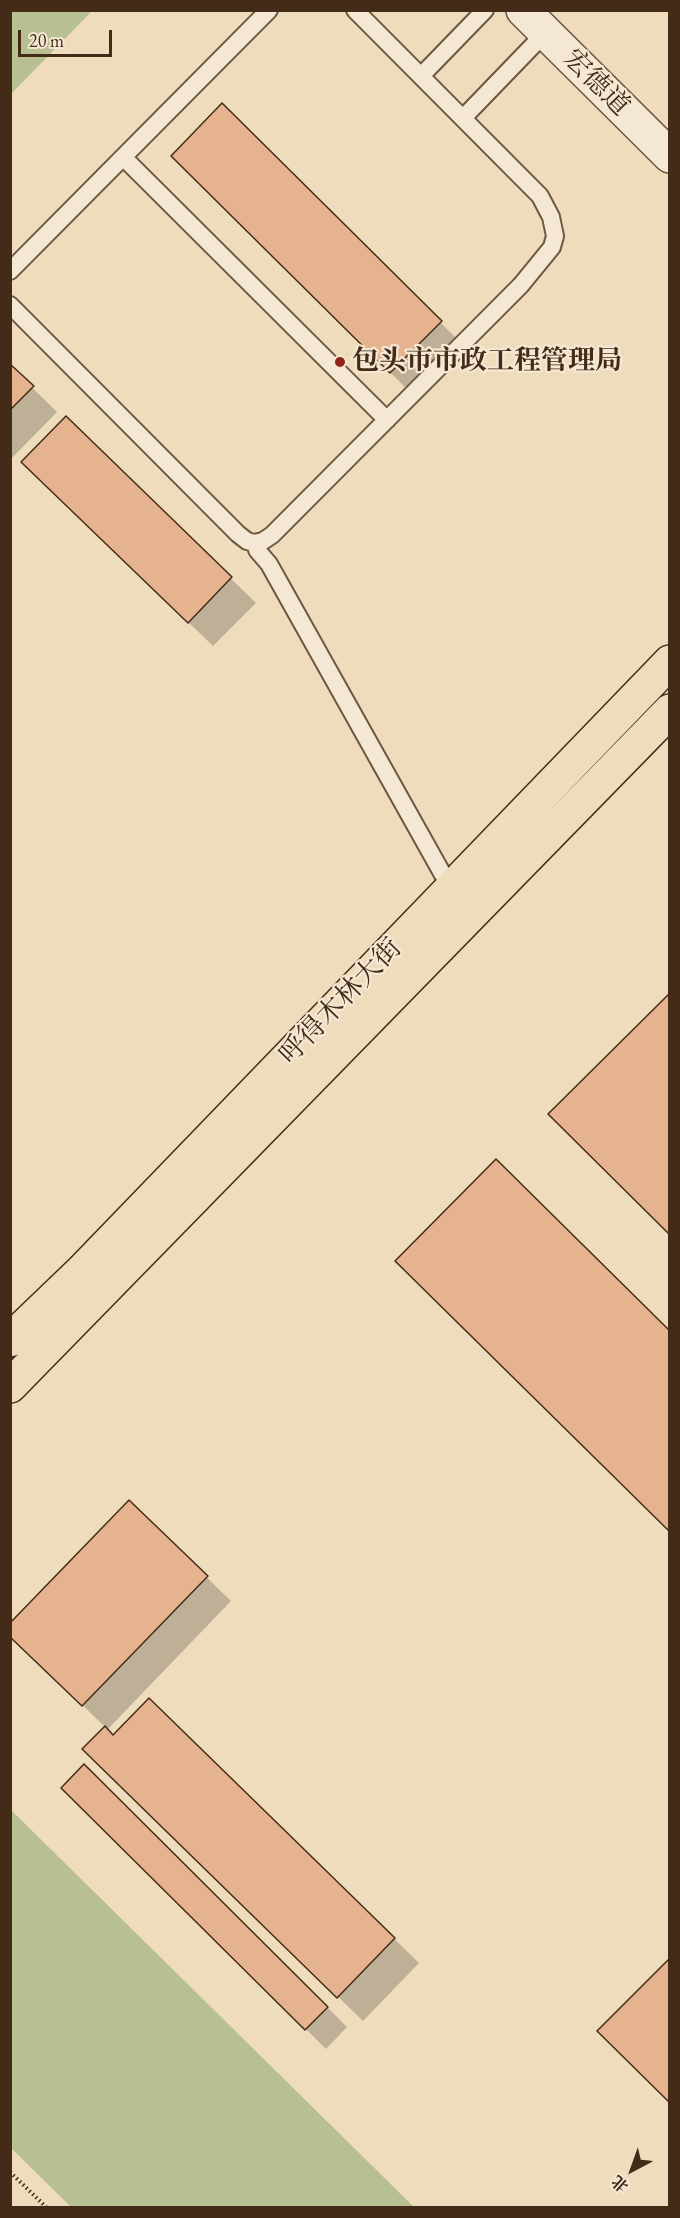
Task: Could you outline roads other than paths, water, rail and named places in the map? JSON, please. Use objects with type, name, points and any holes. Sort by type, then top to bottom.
[{"type":"main road","name":"呼得木林大街","points":[[10,1340],[82,1271],[669,662]]},
{"type":"main road","name":"呼得木林大街","points":[[10,1386],[669,711]]},
{"type":"street","name":"宏德道","points":[[534,22],[669,156]]},
{"type":"lane","points":[[10,271],[269,10]]},
{"type":"lane","points":[[10,305],[238,534],[254,543],[263,541],[272,535],[521,285],[552,247],[555,236],[548,207],[540,196],[355,10]]},
{"type":"lane","points":[[421,76],[485,10]]},
{"type":"lane","points":[[463,118],[534,22]]},
{"type":"lane","points":[[123,157],[387,420]]},
{"type":"lane","points":[[257,550],[269,564],[451,889]]},
{"type":"place","name":"包头市市政工程管理局","points":[[340,362]]}]
